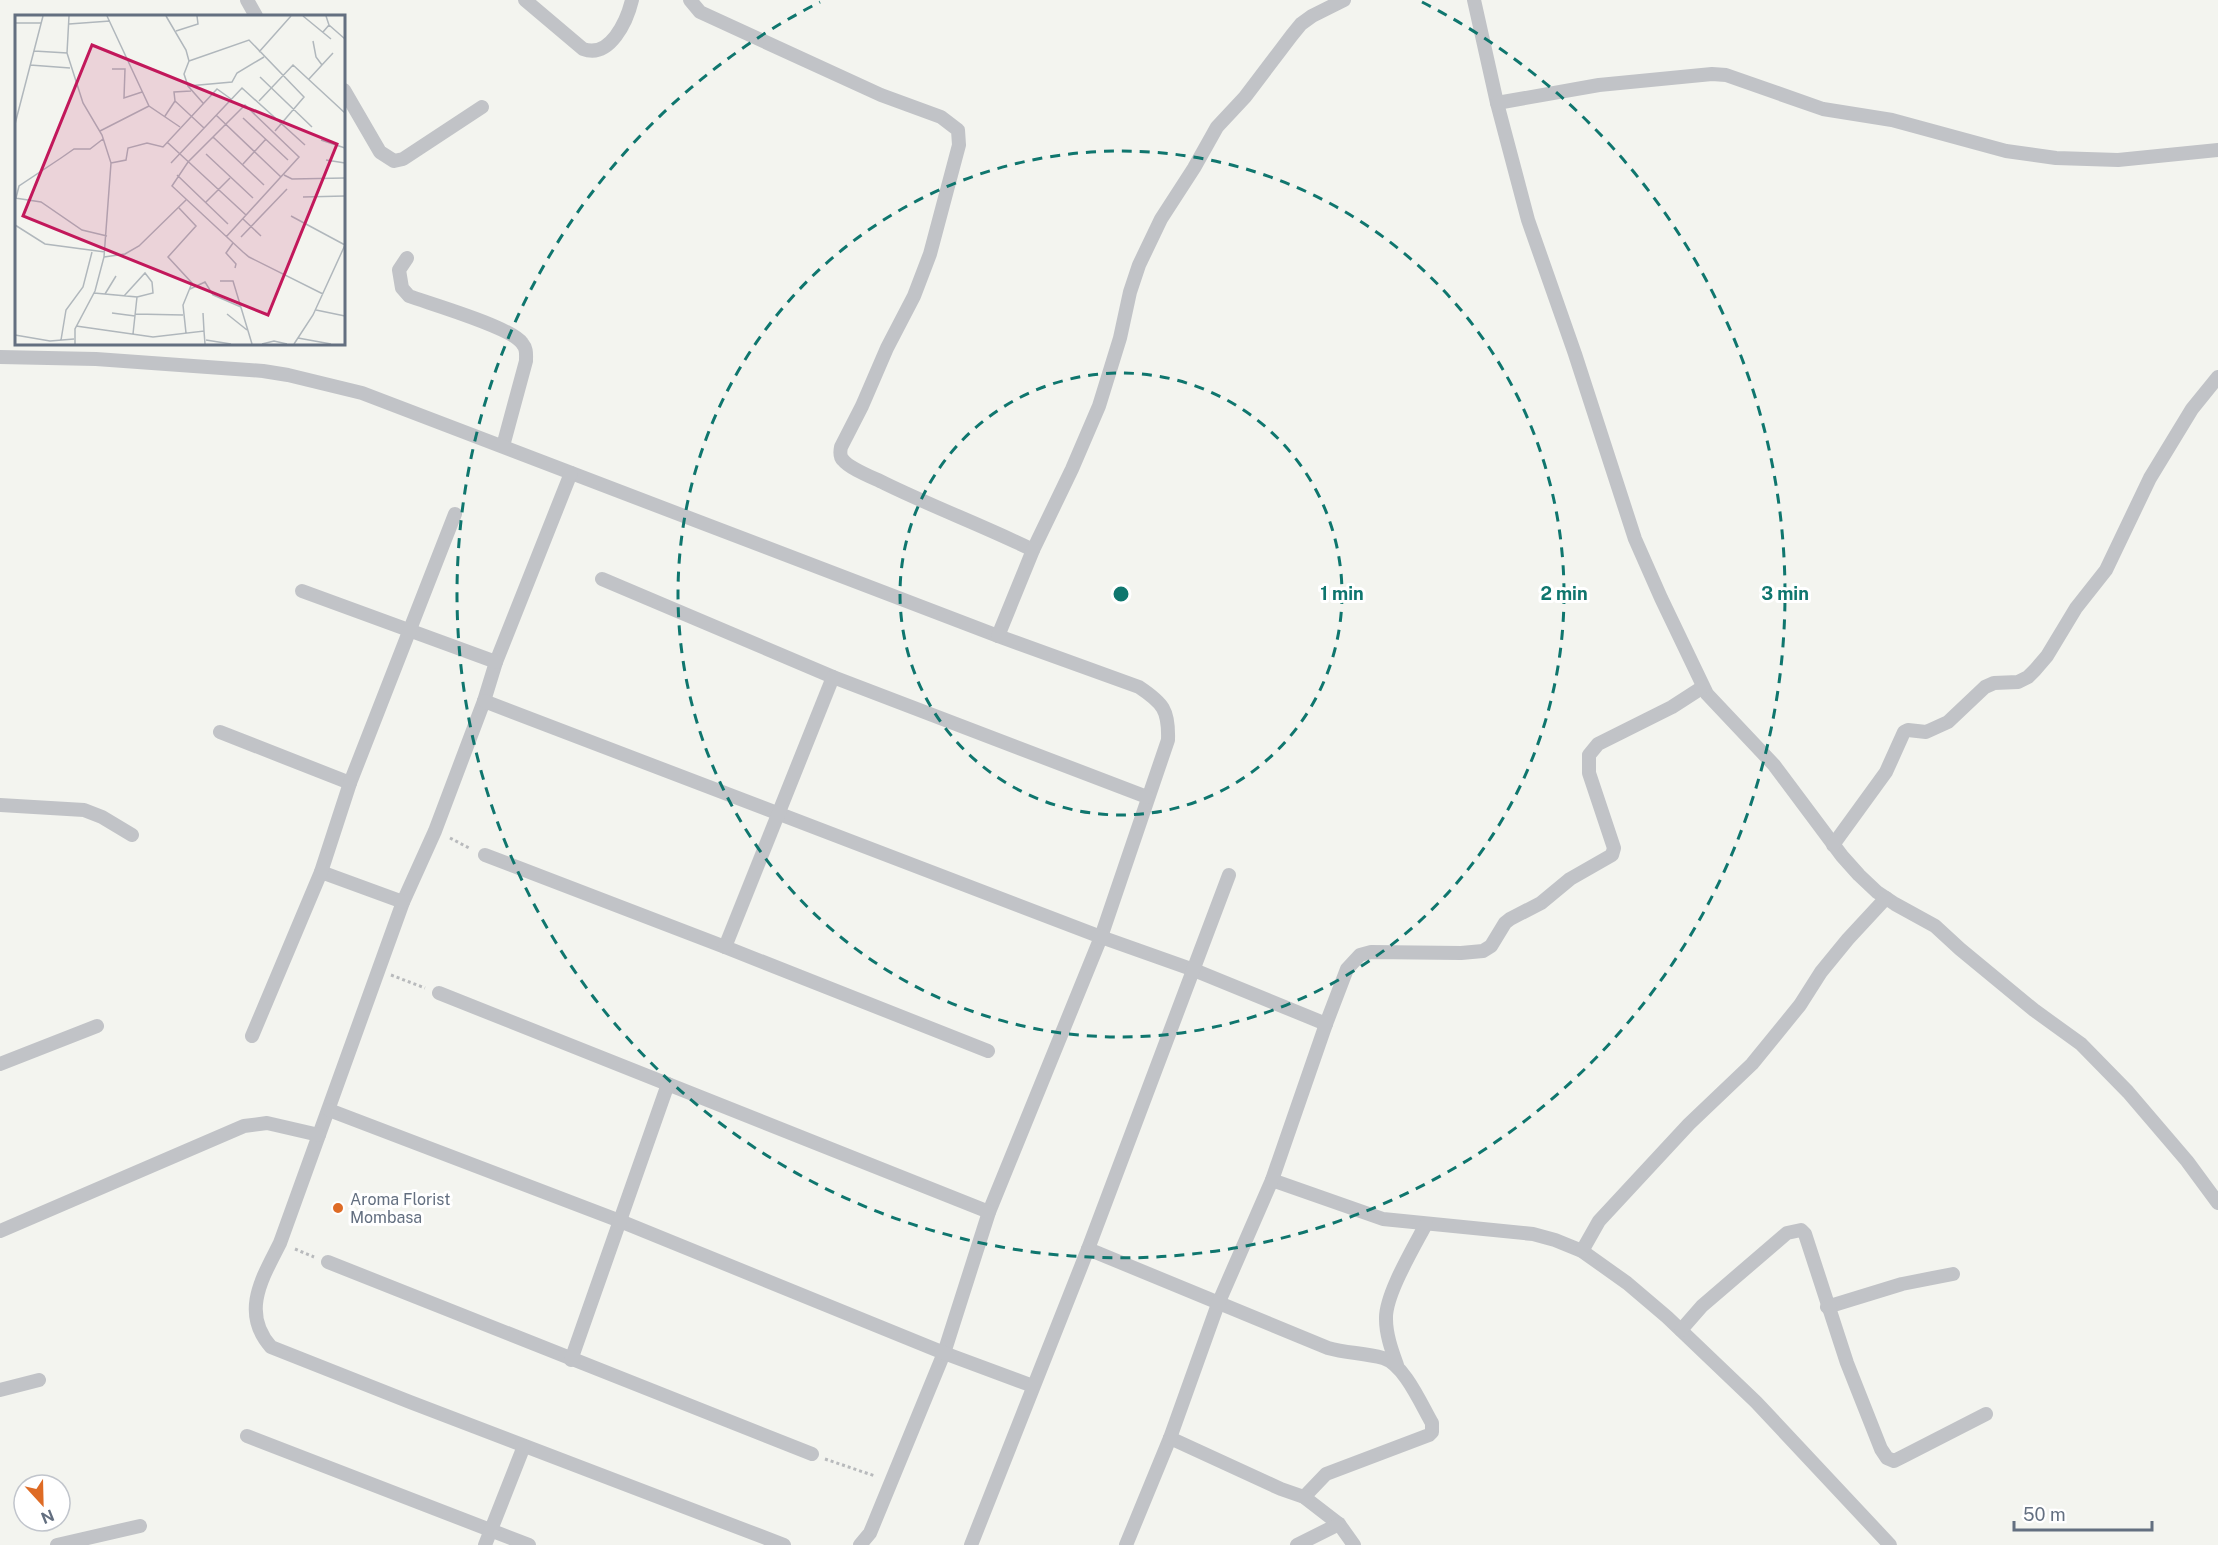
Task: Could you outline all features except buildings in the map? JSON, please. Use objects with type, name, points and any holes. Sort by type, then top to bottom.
[{"type":"street","points":[[247,0],[254,15]]},
{"type":"street","points":[[525,0],[583,49],[594,52],[605,47],[625,24],[632,0]]},
{"type":"street","points":[[690,0],[700,12],[881,95],[941,117],[958,130],[959,145],[930,254],[914,296],[886,348],[841,447],[840,454],[844,462],[869,476],[1033,550]]},
{"type":"street","points":[[998,636],[1033,550],[1099,406],[1120,338],[1130,292],[1139,265],[1161,219],[1217,128],[1245,97],[1292,34],[1312,16],[1344,0]]},
{"type":"street","points":[[1474,0],[1497,104],[1527,220],[1575,354],[1635,539],[1703,687],[1716,704],[1774,765],[1833,845],[1859,875],[1886,898],[1935,926],[1960,950],[2034,1010],[2081,1044],[2128,1092],[2187,1161],[2218,1203]]},
{"type":"street","points":[[1497,104],[1599,85],[1712,74],[1726,75],[1823,108],[1892,120],[1952,138],[2016,153],[2056,158],[2118,160],[2218,150]]},
{"type":"street","points":[[345,92],[380,152],[394,161],[403,159],[482,107]]},
{"type":"street","points":[[407,258],[399,270],[402,288],[409,296],[479,320],[517,338],[522,343],[526,352],[526,361],[503,446]]},
{"type":"street","points":[[0,357],[96,359],[288,375],[331,384],[383,400],[998,636],[1139,687],[1155,698],[1166,710],[1169,724],[1168,740],[1101,937],[989,1212],[944,1353],[870,1533],[860,1545]]},
{"type":"street","points":[[1833,845],[1886,772],[1904,732],[1908,730],[1926,732],[1948,722],[1985,687],[1994,683],[2018,682],[2028,677],[2047,656],[2076,608],[2106,570],[2150,478],[2192,409],[2218,376]]},
{"type":"street","points":[[571,472],[496,663],[435,831],[403,902],[280,1243],[258,1289],[256,1305],[259,1328],[263,1338],[271,1347],[784,1545]]},
{"type":"street","points":[[252,1036],[321,872],[350,783],[454,514]]},
{"type":"street","points":[[602,579],[833,677],[1147,797]]},
{"type":"street","points":[[302,591],[496,663]]},
{"type":"street","points":[[725,947],[833,677]]},
{"type":"street","points":[[1126,1545],[1170,1438],[1194,1365],[1218,1304],[1272,1180],[1347,969],[1360,956],[1371,952],[1461,953],[1483,951],[1491,946],[1510,919],[1541,903],[1570,879],[1612,855],[1614,848],[1589,773],[1589,755],[1599,744],[1672,707],[1703,687]]},
{"type":"street","points":[[484,701],[1101,937],[1194,970],[1326,1024]]},
{"type":"street","points":[[220,732],[350,783]]},
{"type":"street","points":[[0,806],[84,810],[132,835]]},
{"type":"street","points":[[485,855],[988,1051]]},
{"type":"street","points":[[321,872],[403,902]]},
{"type":"street","points":[[971,1545],[1088,1249],[1229,875]]},
{"type":"street","points":[[1582,1251],[1599,1221],[1689,1124],[1752,1064],[1800,1005],[1821,972],[1886,898]]},
{"type":"street","points":[[439,993],[989,1212]]},
{"type":"street","points":[[0,1064],[98,1026]]},
{"type":"street","points":[[571,1360],[668,1084]]},
{"type":"street","points":[[329,1110],[620,1221],[944,1353],[1033,1386]]},
{"type":"street","points":[[0,1231],[244,1126],[267,1124],[318,1135]]},
{"type":"street","points":[[1272,1180],[1383,1219],[1533,1234],[1582,1251],[1627,1283],[1681,1330],[1756,1402],[1890,1545]]},
{"type":"street","points":[[1304,1497],[1326,1474],[1378,1456],[1432,1432],[1432,1423],[1397,1365],[1390,1344],[1386,1320],[1388,1303],[1425,1224]]},
{"type":"street","points":[[1681,1330],[1702,1306],[1787,1233],[1796,1229],[1801,1230],[1805,1234],[1847,1363],[1881,1449],[1890,1461],[1986,1414]]},
{"type":"street","points":[[1088,1249],[1328,1348],[1343,1353],[1381,1357],[1397,1365]]},
{"type":"street","points":[[328,1262],[812,1454]]},
{"type":"street","points":[[1827,1307],[1902,1284],[1953,1274]]},
{"type":"street","points":[[0,1390],[39,1380]]},
{"type":"street","points":[[247,1436],[529,1545]]},
{"type":"street","points":[[1170,1438],[1281,1489],[1304,1497],[1340,1524],[1354,1545]]},
{"type":"street","points":[[485,1545],[524,1446]]},
{"type":"street","points":[[1297,1545],[1340,1524]]},
{"type":"street","points":[[57,1545],[140,1526]]},
{"type":"path","points":[[435,831],[485,855]]},
{"type":"path","points":[[378,970],[439,993]]},
{"type":"path","points":[[280,1243],[328,1262]]},
{"type":"path","points":[[812,1454],[892,1482]]},
{"type":"place","name":"Aroma Florist Mombasa","points":[[338,1208]]}]
